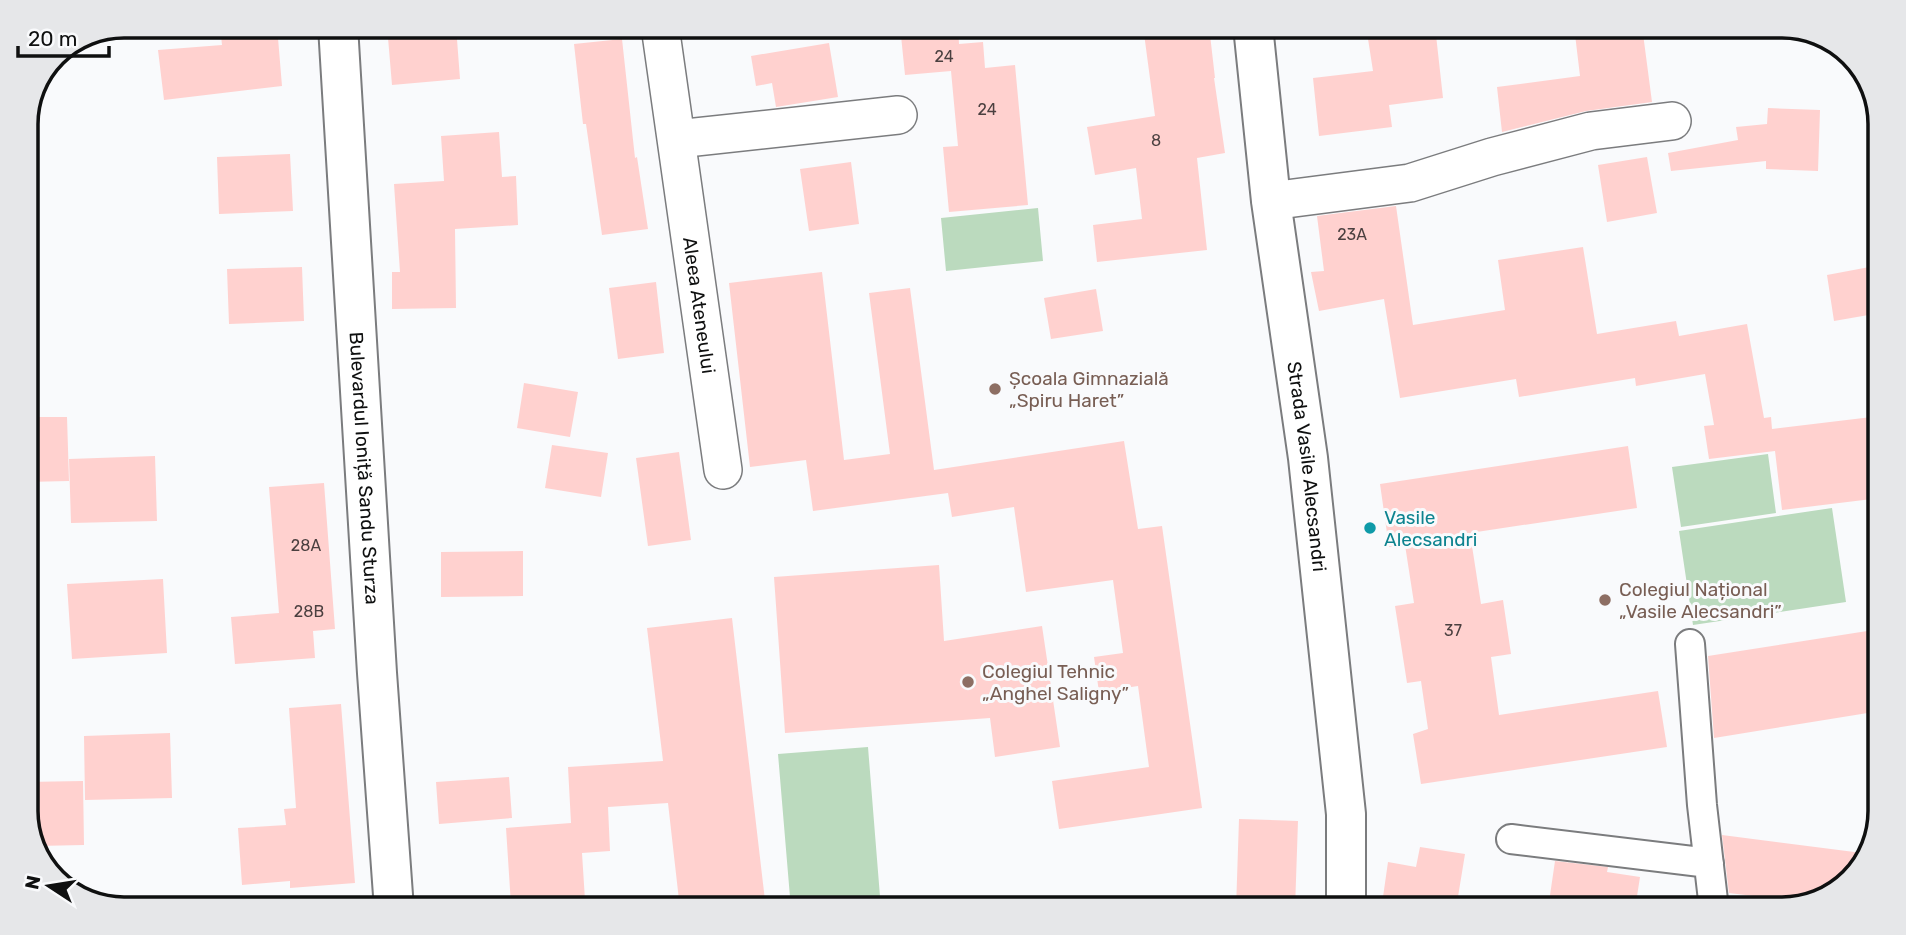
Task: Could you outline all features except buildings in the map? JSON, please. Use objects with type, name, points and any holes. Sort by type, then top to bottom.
[{"type":"street","name":"Bulevardul Ioniță Sandu Sturza","points":[[339,38],[393,897]]},
{"type":"street","name":"Aleea Ateneului","points":[[662,38],[723,470]]},
{"type":"street","name":"Strada Vasile Alecsandri","points":[[1254,38],[1271,201],[1308,458],[1345,801],[1346,897]]},
{"type":"street","points":[[677,139],[898,115]]},
{"type":"street","points":[[1271,201],[1410,183],[1492,157],[1591,131],[1672,121]]},
{"type":"street","points":[[1690,644],[1713,897]]},
{"type":"street","points":[[1511,839],[1709,863]]},
{"type":"green space","points":[[1038,208],[1043,261],[946,271],[941,218]]},
{"type":"green space","points":[[1768,454],[1776,513],[1681,527],[1672,467]]},
{"type":"green space","points":[[1832,508],[1846,602],[1693,625],[1679,531]]},
{"type":"green space","points":[[868,747],[880,897],[790,897],[778,754]]},
{"type":"place","name":"Școala Gimnazială „Spiru Haret”","points":[[995,389]]},
{"type":"place","name":"Vasile Alecsandri","points":[[1370,528]]},
{"type":"place","name":"Colegiul Național „Vasile Alecsandri”","points":[[1605,600]]},
{"type":"place","name":"Colegiul Tehnic „Anghel Saligny”","points":[[968,682]]}]
